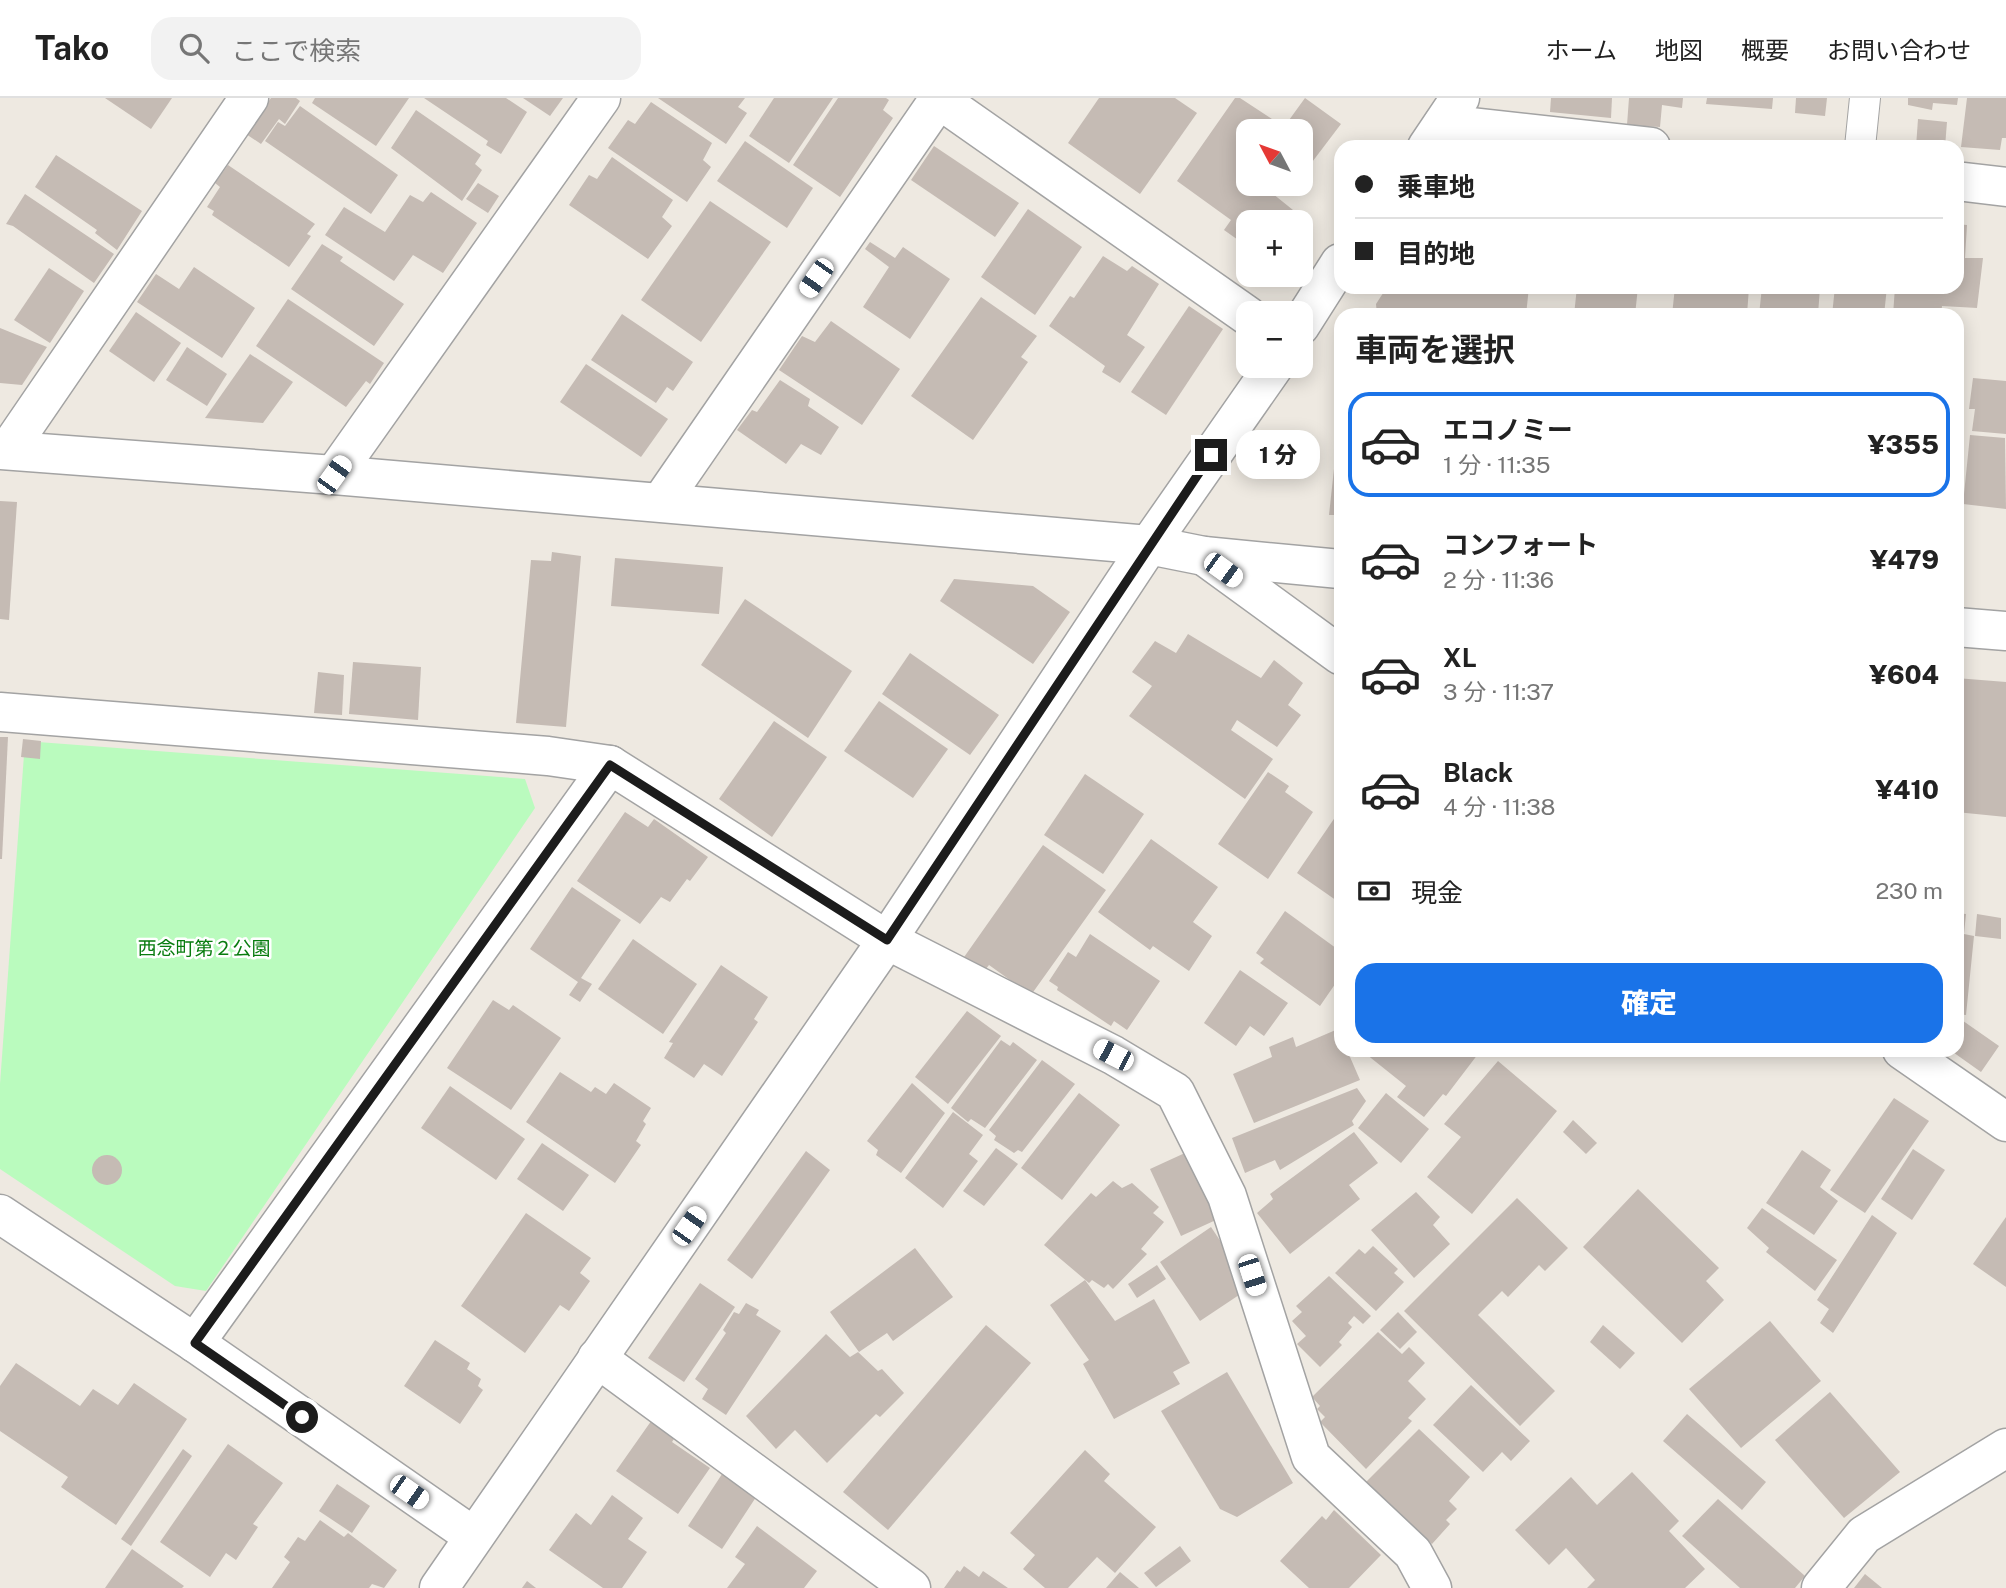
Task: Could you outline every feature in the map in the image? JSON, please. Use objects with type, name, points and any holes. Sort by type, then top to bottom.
[{"type":"street","points":[[4,450],[249,98]]},
{"type":"street","points":[[334,475],[601,98]]},
{"type":"street","points":[[662,502],[938,99],[1236,308]]},
{"type":"street","points":[[1443,123],[1590,140]]},
{"type":"street","points":[[1964,182],[2006,187]]},
{"type":"street","points":[[1313,306],[1334,272]]},
{"type":"street","points":[[439,1588],[887,940],[1149,545],[1266,378]]},
{"type":"street","points":[[4,450],[662,502],[1149,545],[1204,556],[1334,568]]},
{"type":"street","points":[[1204,556],[1334,650]]},
{"type":"street","points":[[1964,627],[2006,631]]},
{"type":"street","points":[[0,712],[548,756],[610,765],[887,940],[1113,1055],[1175,1091],[1227,1196],[1311,1457],[1413,1553],[1432,1588]]},
{"type":"street","points":[[195,1343],[610,765]]},
{"type":"street","points":[[1912,1057],[2006,1122]]},
{"type":"street","points":[[0,1214],[195,1343],[473,1536]]},
{"type":"street","points":[[597,1358],[911,1588]]},
{"type":"street","points":[[1821,1588],[1864,1535],[2006,1448]]},
{"type":"lane","points":[[1861,140],[1864,98]]},
{"type":"green space","name":"西念町第２公園","points":[[25,741],[525,779],[535,808],[206,1291],[175,1286],[0,1169],[0,1084]]},
{"type":"building","points":[[105,98],[172,98],[151,129]]},
{"type":"building","points":[[271,98],[296,98],[300,101],[285,124],[279,119],[261,144],[246,134]]},
{"type":"building","points":[[315,98],[409,98],[376,146],[312,103]]},
{"type":"building","points":[[424,98],[506,98],[527,112],[501,154],[486,145],[488,141]]},
{"type":"building","points":[[523,98],[563,98],[550,116]]},
{"type":"building","points":[[658,98],[745,98],[738,107],[747,113],[726,144]]},
{"type":"building","points":[[774,98],[833,98],[789,163],[749,136]]},
{"type":"building","points":[[838,98],[886,98],[889,100],[883,110],[893,118],[840,197],[793,165]]},
{"type":"building","points":[[1099,98],[1175,98],[1197,113],[1140,194],[1068,143]]},
{"type":"building","points":[[1235,98],[1240,98],[1272,119],[1236,119],[1236,196],[1276,196],[1293,210],[1236,210],[1236,238],[1224,230],[1231,220],[1177,181]]},
{"type":"building","points":[[1305,98],[1341,124],[1313,161],[1313,119],[1290,119]]},
{"type":"building","points":[[1551,98],[1612,98],[1611,118],[1550,112]]},
{"type":"building","points":[[1629,98],[1683,98],[1682,108],[1662,105],[1660,127],[1627,125]]},
{"type":"building","points":[[1707,98],[1773,98],[1772,109],[1706,104]]},
{"type":"building","points":[[1796,98],[1827,98],[1825,116],[1795,113]]},
{"type":"building","points":[[1908,98],[1958,98],[1957,105],[1933,103],[1932,110],[1908,105]]},
{"type":"building","points":[[1967,98],[2006,98],[2006,138],[2002,138],[2000,150],[1964,147],[1962,140]]},
{"type":"building","points":[[651,102],[712,143],[703,160],[711,167],[687,202],[608,148],[628,120],[635,124]]},
{"type":"building","points":[[300,106],[398,175],[371,214],[265,141],[278,122],[285,126]]},
{"type":"building","points":[[416,110],[481,155],[475,164],[482,170],[462,201],[391,148]]},
{"type":"building","points":[[1918,119],[1947,122],[1946,140],[1916,140]]},
{"type":"building","points":[[745,141],[813,188],[787,228],[717,181]]},
{"type":"building","points":[[934,146],[1019,203],[995,237],[911,180]]},
{"type":"building","points":[[56,155],[142,211],[117,250],[95,233],[97,230],[35,187]]},
{"type":"building","points":[[612,157],[673,200],[662,217],[672,226],[648,259],[569,205],[589,175],[597,179]]},
{"type":"building","points":[[228,165],[315,224],[307,234],[311,236],[289,267],[212,215],[214,211],[207,207],[220,187],[215,183]]},
{"type":"building","points":[[478,183],[499,196],[488,213],[466,199]]},
{"type":"building","points":[[431,192],[477,223],[443,273],[413,255],[394,281],[325,235],[344,207],[385,232],[410,195],[423,202]]},
{"type":"building","points":[[25,194],[114,254],[94,283],[13,226],[6,224]]},
{"type":"building","points":[[710,201],[771,242],[701,342],[641,300]]},
{"type":"building","points":[[1028,209],[1082,247],[1035,315],[981,277]]},
{"type":"building","points":[[1964,225],[1967,225],[1965,258],[1983,258],[1977,308],[1894,308],[1894,294],[1964,294]]},
{"type":"building","points":[[870,242],[895,258],[903,247],[950,279],[910,339],[863,307],[889,267],[865,249]]},
{"type":"building","points":[[322,244],[343,257],[340,261],[404,304],[374,346],[291,289]]},
{"type":"building","points":[[1103,256],[1127,271],[1132,266],[1159,284],[1127,335],[1145,347],[1120,383],[1102,372],[1105,366],[1049,326],[1070,296],[1074,298]]},
{"type":"building","points":[[194,267],[255,308],[222,358],[137,302],[156,274],[179,289]]},
{"type":"building","points":[[49,268],[84,291],[50,343],[14,320]]},
{"type":"building","points":[[1382,294],[1528,294],[1527,308],[1376,308]]},
{"type":"building","points":[[1576,294],[1637,294],[1636,308],[1575,308]]},
{"type":"building","points":[[1674,294],[1748,294],[1748,308],[1673,308]]},
{"type":"building","points":[[1761,294],[1820,294],[1818,308],[1760,308]]},
{"type":"building","points":[[1834,294],[1886,294],[1885,308],[1833,308]]},
{"type":"building","points":[[981,297],[1037,336],[1021,357],[1028,362],[973,440],[911,396]]},
{"type":"building","points":[[288,299],[384,363],[370,384],[366,381],[346,407],[256,346]]},
{"type":"building","points":[[1189,306],[1223,329],[1166,415],[1131,392]]},
{"type":"building","points":[[136,312],[181,343],[154,382],[109,351]]},
{"type":"building","points":[[622,314],[693,362],[673,391],[667,387],[656,403],[591,360]]},
{"type":"building","points":[[831,321],[900,369],[862,425],[779,370],[802,336],[815,342]]},
{"type":"building","points":[[0,328],[47,347],[22,385],[0,383]]},
{"type":"building","points":[[187,347],[227,374],[207,406],[166,380]]},
{"type":"building","points":[[250,354],[293,382],[263,423],[205,418]]},
{"type":"building","points":[[586,364],[668,419],[641,457],[560,402]]},
{"type":"building","points":[[1973,378],[2006,381],[2006,434],[1972,431],[1975,409],[1969,409]]},
{"type":"building","points":[[780,380],[810,399],[808,406],[839,427],[821,455],[801,444],[786,464],[737,430],[752,410],[757,412]]},
{"type":"building","points":[[1970,435],[2005,438],[2006,509],[1964,504]]},
{"type":"building","points":[[1334,469],[1334,515],[1329,515]]},
{"type":"building","points":[[0,501],[17,502],[9,620],[0,619]]},
{"type":"building","points":[[552,552],[581,556],[566,727],[516,723],[531,560],[551,561]]},
{"type":"building","points":[[615,558],[723,567],[719,614],[611,606]]},
{"type":"building","points":[[954,579],[1033,586],[1070,612],[1033,664],[940,601]]},
{"type":"building","points":[[745,599],[852,671],[808,738],[701,665]]},
{"type":"building","points":[[1188,634],[1261,678],[1274,660],[1303,683],[1288,705],[1301,715],[1277,747],[1237,720],[1231,730],[1273,759],[1245,799],[1129,716],[1152,686],[1132,672],[1155,641],[1176,653]]},
{"type":"building","points":[[910,653],[999,715],[970,755],[882,694]]},
{"type":"building","points":[[353,662],[421,667],[418,720],[349,714]]},
{"type":"building","points":[[318,672],[344,675],[342,715],[314,713]]},
{"type":"building","points":[[1964,679],[2006,682],[2006,817],[1964,813]]},
{"type":"building","points":[[879,701],[948,749],[913,798],[844,751]]},
{"type":"building","points":[[774,721],[827,757],[772,837],[719,799]]},
{"type":"building","points":[[0,737],[8,737],[2,859],[0,859]]},
{"type":"building","points":[[23,739],[41,741],[40,759],[21,757]]},
{"type":"building","points":[[1268,772],[1289,786],[1285,792],[1313,812],[1268,879],[1218,844]]},
{"type":"building","points":[[1085,774],[1144,814],[1103,874],[1044,835]]},
{"type":"building","points":[[625,812],[648,827],[654,819],[708,857],[670,902],[661,897],[640,924],[577,881]]},
{"type":"building","points":[[1334,819],[1334,899],[1297,873]]},
{"type":"building","points":[[1151,839],[1218,887],[1193,922],[1212,936],[1189,971],[1153,946],[1150,950],[1098,912]]},
{"type":"building","points":[[1043,845],[1106,890],[1031,995],[989,965],[982,974],[962,960]]},
{"type":"building","points":[[572,887],[621,920],[581,978],[592,984],[580,1002],[569,995],[578,982],[530,949]]},
{"type":"building","points":[[1285,911],[1334,947],[1334,986],[1320,1006],[1260,963],[1264,959],[1256,953]]},
{"type":"building","points":[[1977,914],[2001,918],[2001,939],[1975,936]]},
{"type":"building","points":[[1090,934],[1160,981],[1127,1030],[1114,1021],[1111,1026],[1057,990],[1058,987],[1049,981],[1068,952],[1076,957]]},
{"type":"building","points":[[1964,934],[1974,936],[1964,1015]]},
{"type":"building","points":[[633,939],[697,984],[663,1034],[598,989]]},
{"type":"building","points":[[721,965],[768,997],[754,1019],[758,1022],[722,1076],[704,1064],[694,1078],[664,1058],[673,1043],[669,1042]]},
{"type":"building","points":[[1240,970],[1288,1003],[1264,1036],[1250,1026],[1236,1046],[1204,1023]]},
{"type":"building","points":[[493,1000],[509,1010],[513,1005],[561,1038],[511,1110],[447,1068]]},
{"type":"building","points":[[967,1011],[1001,1036],[948,1104],[915,1077]]},
{"type":"building","points":[[1964,1022],[1999,1046],[1981,1072],[1960,1057],[1964,1057]]},
{"type":"building","points":[[1334,1031],[1334,1057],[1350,1057],[1360,1080],[1254,1123],[1233,1074],[1272,1057],[1269,1047],[1293,1037],[1296,1047]]},
{"type":"building","points":[[1001,1040],[1010,1046],[1013,1042],[1037,1060],[985,1128],[971,1119],[968,1122],[951,1108]]},
{"type":"building","points":[[1370,1057],[1476,1057],[1446,1096],[1443,1094],[1424,1117],[1397,1097],[1406,1086]]},
{"type":"building","points":[[1042,1060],[1075,1084],[1022,1152],[1018,1150],[1014,1153],[994,1140],[996,1136],[989,1130]]},
{"type":"building","points":[[1498,1061],[1557,1111],[1472,1214],[1427,1177],[1461,1137],[1444,1124]]},
{"type":"building","points":[[560,1072],[591,1092],[595,1087],[606,1094],[614,1083],[651,1108],[636,1141],[641,1145],[615,1183],[526,1122]]},
{"type":"building","points":[[912,1083],[945,1113],[901,1173],[876,1155],[878,1150],[867,1141]]},
{"type":"building","points":[[450,1086],[525,1139],[496,1180],[421,1128]]},
{"type":"building","points":[[1357,1088],[1366,1101],[1352,1121],[1354,1125],[1280,1170],[1275,1160],[1245,1173],[1232,1138]]},
{"type":"building","points":[[1079,1093],[1120,1125],[1062,1200],[1021,1168]]},
{"type":"building","points":[[1386,1093],[1429,1129],[1401,1163],[1358,1128]]},
{"type":"building","points":[[1894,1098],[1929,1121],[1865,1213],[1830,1190]]},
{"type":"building","points":[[953,1112],[983,1135],[969,1154],[978,1161],[943,1208],[905,1178]]},
{"type":"building","points":[[1573,1120],[1597,1143],[1586,1154],[1563,1132]]},
{"type":"building","points":[[1354,1132],[1378,1163],[1349,1185],[1360,1199],[1290,1254],[1257,1213],[1273,1199],[1270,1194]]},
{"type":"building","points":[[542,1143],[589,1175],[563,1211],[517,1179]]},
{"type":"building","points":[[1198,1147],[1229,1214],[1181,1236],[1150,1169]]},
{"type":"building","points":[[996,1148],[1018,1164],[984,1206],[963,1191]]},
{"type":"building","points":[[1913,1149],[1945,1170],[1912,1220],[1881,1199]]},
{"type":"building","points":[[1802,1150],[1831,1170],[1820,1187],[1838,1201],[1814,1235],[1766,1203]]},
{"type":"building","points":[[806,1151],[830,1170],[752,1279],[727,1260]]},
{"type":"building","points":[[107,1155],[113,1156],[121,1164],[121,1176],[113,1184],[107,1185],[101,1184],[93,1176],[92,1170],[93,1164],[101,1156]]},
{"type":"building","points":[[1113,1181],[1122,1188],[1132,1183],[1159,1207],[1153,1213],[1164,1222],[1141,1249],[1147,1254],[1113,1289],[1108,1284],[1104,1288],[1092,1280],[1089,1283],[1044,1245],[1091,1193],[1096,1197]]},
{"type":"building","points":[[1638,1189],[1719,1268],[1706,1281],[1724,1300],[1682,1343],[1583,1247]]},
{"type":"building","points":[[1416,1192],[1440,1217],[1433,1225],[1450,1244],[1414,1278],[1371,1230]]},
{"type":"building","points":[[1517,1198],[1568,1248],[1545,1271],[1539,1265],[1508,1297],[1502,1291],[1478,1315],[1555,1391],[1520,1426],[1404,1311]]},
{"type":"building","points":[[1762,1208],[1837,1260],[1815,1291],[1766,1252],[1769,1248],[1747,1228]]},
{"type":"building","points":[[526,1213],[591,1258],[580,1273],[590,1281],[569,1311],[560,1305],[525,1353],[461,1306]]},
{"type":"building","points":[[1872,1215],[1897,1233],[1833,1333],[1820,1323],[1829,1309],[1817,1300]]},
{"type":"building","points":[[2006,1217],[2006,1287],[1973,1264]]},
{"type":"building","points":[[1211,1227],[1251,1287],[1200,1321],[1160,1262]]},
{"type":"building","points":[[1373,1246],[1398,1269],[1394,1273],[1404,1282],[1376,1311],[1335,1273],[1359,1249],[1365,1254]]},
{"type":"building","points":[[915,1248],[953,1297],[893,1341],[887,1333],[859,1352],[830,1312]]},
{"type":"building","points":[[1157,1265],[1166,1279],[1137,1298],[1128,1284]]},
{"type":"building","points":[[1329,1276],[1371,1316],[1363,1324],[1354,1316],[1348,1323],[1352,1327],[1339,1342],[1342,1345],[1320,1367],[1297,1344],[1306,1336],[1292,1321],[1302,1312],[1296,1306]]},
{"type":"building","points":[[1085,1280],[1115,1321],[1154,1299],[1190,1363],[1173,1372],[1180,1384],[1114,1419],[1083,1364],[1089,1360],[1050,1305]]},
{"type":"building","points":[[700,1283],[735,1307],[684,1382],[648,1358]]},
{"type":"building","points":[[746,1303],[759,1310],[756,1315],[781,1331],[726,1415],[702,1399],[708,1389],[695,1379],[726,1333],[723,1330],[734,1312],[739,1314]]},
{"type":"building","points":[[1398,1312],[1417,1332],[1400,1349],[1380,1330]]},
{"type":"building","points":[[1770,1321],[1821,1381],[1741,1448],[1689,1389]]},
{"type":"building","points":[[986,1325],[1031,1363],[888,1530],[843,1492]]},
{"type":"building","points":[[1603,1325],[1635,1353],[1620,1369],[1590,1342]]},
{"type":"building","points":[[1378,1332],[1402,1354],[1409,1347],[1425,1363],[1408,1381],[1426,1399],[1408,1418],[1412,1421],[1366,1469],[1320,1422],[1325,1417],[1317,1409],[1320,1406],[1312,1397]]},
{"type":"building","points":[[826,1334],[850,1357],[858,1352],[878,1371],[882,1369],[904,1393],[880,1417],[876,1414],[827,1463],[795,1430],[776,1449],[746,1416]]},
{"type":"building","points":[[435,1340],[470,1363],[467,1369],[481,1379],[478,1386],[483,1390],[460,1424],[404,1386]]},
{"type":"building","points":[[16,1363],[80,1406],[93,1389],[118,1405],[134,1383],[187,1419],[116,1525],[61,1487],[68,1477],[0,1431],[0,1386]]},
{"type":"building","points":[[1227,1372],[1293,1483],[1237,1517],[1220,1509],[1161,1411]]},
{"type":"building","points":[[1471,1385],[1530,1441],[1511,1461],[1502,1452],[1483,1472],[1433,1425]]},
{"type":"building","points":[[1830,1392],[1900,1472],[1844,1518],[1775,1440]]},
{"type":"building","points":[[1687,1414],[1766,1482],[1742,1510],[1663,1441]]},
{"type":"building","points":[[654,1417],[677,1434],[672,1442],[710,1468],[678,1514],[616,1471]]},
{"type":"building","points":[[1419,1429],[1470,1477],[1449,1501],[1457,1509],[1446,1520],[1450,1524],[1432,1544],[1427,1539],[1422,1543],[1362,1486]]},
{"type":"building","points":[[228,1444],[283,1483],[253,1524],[258,1527],[236,1560],[226,1553],[210,1577],[160,1542]]},
{"type":"building","points":[[183,1449],[192,1456],[131,1546],[121,1539]]},
{"type":"building","points":[[1085,1450],[1110,1474],[1104,1481],[1156,1527],[1115,1573],[1097,1557],[1068,1588],[1045,1588],[1023,1569],[1035,1555],[1010,1533]]},
{"type":"building","points":[[726,1468],[760,1491],[722,1549],[688,1526]]},
{"type":"building","points":[[1632,1472],[1679,1521],[1669,1531],[1705,1569],[1685,1588],[1587,1588],[1595,1580],[1566,1548],[1549,1565],[1515,1530],[1571,1477],[1597,1505]]},
{"type":"building","points":[[337,1484],[370,1506],[352,1533],[319,1511]]},
{"type":"building","points":[[612,1495],[643,1518],[628,1539],[647,1552],[622,1588],[603,1588],[549,1550],[576,1513],[591,1525]]},
{"type":"building","points":[[1718,1499],[1805,1576],[1795,1588],[1740,1588],[1682,1536]]},
{"type":"building","points":[[1334,1510],[1381,1555],[1349,1588],[1309,1588],[1280,1561],[1322,1516],[1326,1520]]},
{"type":"building","points":[[320,1520],[344,1537],[348,1533],[397,1570],[384,1588],[372,1584],[369,1588],[272,1588],[290,1562],[284,1557],[298,1537],[305,1541]]},
{"type":"building","points":[[757,1526],[817,1571],[804,1588],[727,1588],[745,1564],[735,1557]]},
{"type":"building","points":[[1180,1546],[1191,1561],[1156,1587],[1144,1573]]},
{"type":"building","points":[[132,1549],[184,1586],[105,1588]]},
{"type":"building","points":[[964,1566],[979,1577],[983,1571],[1008,1588],[944,1588],[957,1570],[960,1572]]},
{"type":"building","points":[[1120,1572],[1139,1588],[1106,1588]]},
{"type":"building","points":[[1865,1574],[1882,1588],[1854,1588]]},
{"type":"building","points":[[527,1581],[536,1588],[522,1588]]},
{"type":"route","points":[[302,1417],[195,1343],[610,765],[887,940],[1211,455]]}]
